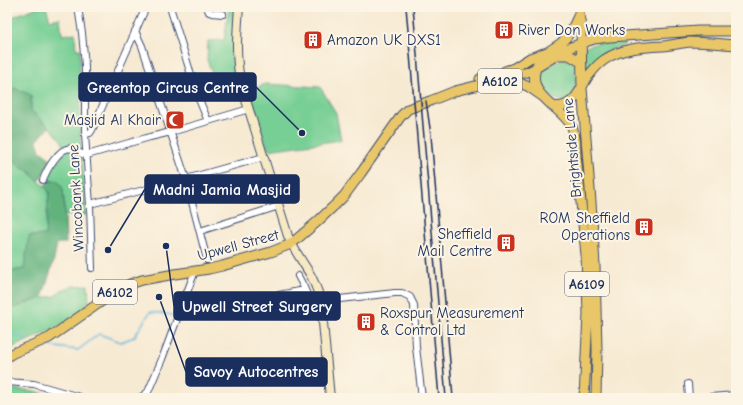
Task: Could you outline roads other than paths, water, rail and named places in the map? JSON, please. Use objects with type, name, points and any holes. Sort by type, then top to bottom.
[{"type":"main road","points":[[239,7],[237,29],[238,70],[248,109],[291,244],[311,275],[321,301],[330,398]]},
{"type":"main road","points":[[579,11],[581,23],[582,88]]},
{"type":"main road","points":[[551,54],[568,37],[574,26],[579,11]]},
{"type":"main road","points":[[736,31],[687,32],[594,39],[540,58],[536,68],[534,81],[542,96],[552,106],[557,107],[571,102],[577,96],[592,71],[609,57],[622,51],[689,42],[736,45]]},
{"type":"main road","points":[[494,74],[510,70],[530,58],[551,54],[569,55],[581,62]]},
{"type":"main road","name":"Upwell Street","points":[[7,356],[49,338],[115,292],[130,284],[159,277],[222,266],[279,250],[291,244],[344,196],[362,173],[404,112],[408,109],[494,74],[525,73],[536,68]]},
{"type":"main road","name":"Upwell Street","points":[[455,91],[485,83],[501,81],[522,84],[532,88],[542,96]]},
{"type":"main road","name":"Brightside Lane","points":[[582,88],[595,265],[597,350],[596,398]]},
{"type":"main road","name":"Brightside Lane","points":[[552,106],[564,116],[570,123],[573,130],[577,170],[580,182],[586,255],[588,314],[584,398]]},
{"type":"street","name":"Wincobank Lane","points":[[78,7],[85,66],[86,134],[92,268]]},
{"type":"street","points":[[86,134],[90,133],[92,130],[146,7]]},
{"type":"street","points":[[170,7],[198,97],[208,121]]},
{"type":"street","points":[[207,7],[209,12],[223,14]]},
{"type":"street","points":[[135,31],[142,46],[186,179],[207,260]]},
{"type":"street","points":[[43,180],[50,166],[63,151],[67,149],[72,149],[82,155],[87,154],[171,132],[248,109]]},
{"type":"street","points":[[90,204],[264,157]]},
{"type":"street","points":[[200,231],[279,206]]},
{"type":"street","points":[[140,398],[148,392],[195,271]]},
{"type":"street","points":[[298,276],[310,304],[310,312]]},
{"type":"street","points":[[184,301],[209,308],[305,290]]},
{"type":"street","points":[[321,301],[395,293],[402,293],[410,297],[414,305],[416,347],[422,398]]},
{"type":"street","points":[[7,382],[34,384],[83,398]]},
{"type":"street","points":[[688,384],[689,398]]},
{"type":"street","points":[[697,398],[736,395]]},
{"type":"waterway","points":[[47,345],[78,350],[99,334],[121,342],[134,337],[150,312],[173,315]]},
{"type":"waterway","points":[[7,339],[15,336],[25,338]]},
{"type":"railway","points":[[406,7],[439,398]]},
{"type":"railway","points":[[413,7],[446,398]]},
{"type":"railway","points":[[426,101],[431,135],[453,398]]},
{"type":"place","name":"River Don Works","points":[[504,30]]},
{"type":"place","name":"Amazon UK DXS1","points":[[313,40]]},
{"type":"place","name":"Masjid Al Khair","points":[[175,120]]},
{"type":"place","name":"Greentop Circus Centre","points":[[302,133]]},
{"type":"place","name":"ROM Sheffield Operations","points":[[644,227]]},
{"type":"place","name":"Sheffield Mail Centre","points":[[506,243]]},
{"type":"place","name":"Upwell Street Surgery","points":[[166,246]]},
{"type":"place","name":"Madni Jamia Masjid","points":[[108,250]]},
{"type":"place","name":"Savoy Autocentres","points":[[159,297]]},
{"type":"place","name":"Roxspur Measurement & Control Ltd","points":[[366,322]]}]
